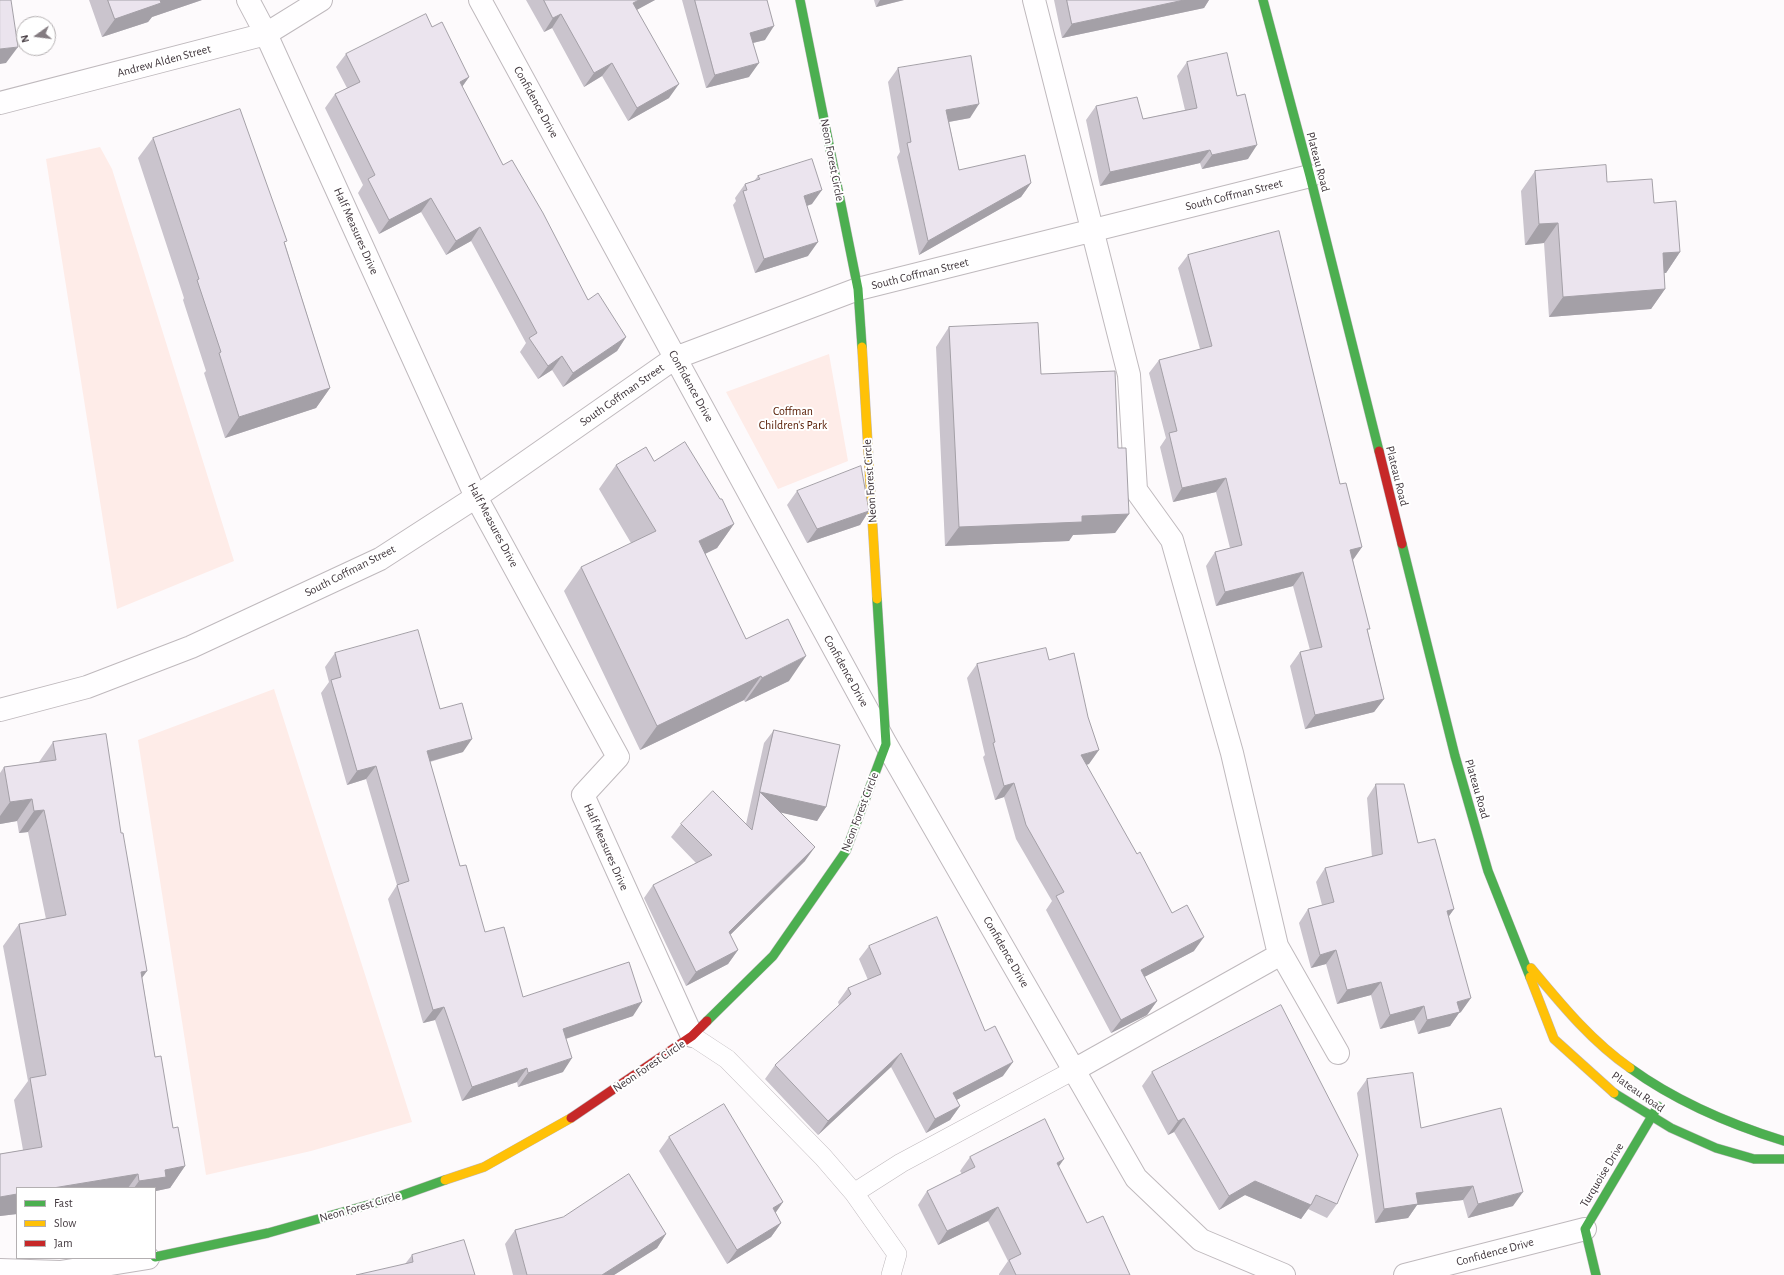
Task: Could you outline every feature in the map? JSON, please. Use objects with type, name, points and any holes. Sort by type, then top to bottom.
[{"type":"street","name":"Half Measures Drive","points":[[248,0],[266,34],[476,497],[618,757],[583,795],[692,1036]]},
{"type":"street","name":"Andrew Alden Street","points":[[0,104],[266,34],[321,0]]},
{"type":"street","name":"Confidence Drive","points":[[480,0],[886,744],[1136,1178],[1201,1240],[1284,1275]]},
{"type":"street","name":"Neon Forest Circle","points":[[156,1257],[268,1233],[400,1196],[484,1167],[569,1120],[692,1036],[773,956],[846,851],[886,744],[858,289],[800,0]]},
{"type":"street","points":[[1034,0],[1129,375],[1136,490],[1172,540],[1232,753],[1277,946],[1338,1053]]},
{"type":"street","name":"Plateau Road","points":[[1263,0],[1310,176],[1454,756],[1488,871],[1554,1039],[1616,1095],[1651,1118],[1682,1134],[1716,1148],[1754,1159],[1784,1159]]},
{"type":"street","name":"South Coffman Street","points":[[0,710],[87,686],[191,648],[380,559],[476,497],[675,358],[858,289],[1310,176]]},
{"type":"street","points":[[1074,1070],[1281,954]]},
{"type":"street","name":"Plateau Road","points":[[1520,954],[1570,1013],[1602,1046],[1629,1069],[1665,1093],[1704,1112],[1748,1131],[1784,1141]]},
{"type":"street","name":"Turquoise Drive","points":[[1585,1229],[1665,1093]]},
{"type":"street","name":"Confidence Drive","points":[[1405,1275],[1585,1229]]},
{"type":"street","points":[[1585,1229],[1596,1275]]},
{"type":"street","points":[[0,1270],[60,1272],[142,1259]]},
{"type":"lane","points":[[692,1036],[727,1058],[824,1157],[854,1193],[897,1254],[891,1275]]},
{"type":"lane","points":[[854,1193],[901,1163],[1074,1070]]},
{"type":"green space","points":[[100,147],[112,169],[234,561],[117,609],[46,159]]},
{"type":"green space","name":"Coffman Children's Park","points":[[829,354],[848,461],[778,489],[726,392]]},
{"type":"green space","points":[[274,689],[412,1122],[311,1151],[206,1175],[138,740]]},
{"type":"building","points":[[0,0],[11,0],[16,34],[16,47],[0,49]]},
{"type":"building","points":[[108,0],[160,0],[161,3],[115,19]]},
{"type":"building","points":[[544,0],[639,0],[633,3],[679,84],[637,108],[612,63],[594,73],[561,14],[553,18]]},
{"type":"building","points":[[695,0],[767,0],[774,26],[750,33],[759,63],[715,75]]},
{"type":"building","points":[[1067,0],[1184,0],[1072,24]]},
{"type":"building","points":[[426,14],[432,27],[442,22],[469,77],[460,82],[503,165],[512,160],[543,213],[588,300],[598,293],[626,337],[573,373],[562,356],[548,366],[529,338],[537,333],[480,227],[456,241],[431,198],[389,220],[368,179],[375,175],[335,94],[360,82],[346,54]]},
{"type":"building","points":[[1227,53],[1237,96],[1245,94],[1257,145],[1212,155],[1210,150],[1110,172],[1096,106],[1137,97],[1143,119],[1197,108],[1187,62]]},
{"type":"building","points":[[971,56],[979,104],[946,110],[959,170],[1025,155],[1031,183],[928,241],[907,143],[911,142],[898,68]]},
{"type":"building","points":[[240,109],[287,241],[284,242],[330,388],[239,417],[219,353],[221,352],[197,280],[199,279],[153,138]]},
{"type":"building","points":[[812,159],[822,190],[804,196],[818,242],[764,259],[743,191],[747,190],[745,184],[760,179],[758,176]]},
{"type":"building","points":[[1606,165],[1607,182],[1652,179],[1654,203],[1676,201],[1680,252],[1663,253],[1665,289],[1563,297],[1558,223],[1539,224],[1535,171]]},
{"type":"building","points":[[1279,231],[1340,484],[1346,483],[1362,547],[1350,550],[1370,629],[1367,629],[1384,699],[1315,715],[1300,652],[1322,647],[1303,572],[1225,592],[1215,552],[1242,545],[1226,478],[1182,488],[1169,433],[1177,431],[1159,360],[1212,346],[1188,255]]},
{"type":"building","points":[[1038,323],[1041,374],[1115,371],[1118,448],[1126,448],[1129,514],[1082,516],[1082,522],[959,527],[949,327]]},
{"type":"building","points":[[685,442],[720,499],[722,499],[734,524],[699,541],[746,639],[788,619],[806,656],[762,678],[761,676],[657,726],[581,567],[656,531],[616,465],[646,447],[654,461]]},
{"type":"building","points":[[861,466],[869,511],[817,529],[797,491]]},
{"type":"building","points":[[418,630],[440,709],[462,703],[472,739],[427,751],[460,866],[466,865],[485,932],[504,927],[523,997],[629,962],[642,1002],[563,1029],[572,1058],[528,1073],[527,1068],[472,1087],[444,1007],[433,1010],[397,885],[409,881],[376,766],[357,771],[331,680],[341,677],[335,653]]},
{"type":"building","points":[[1046,648],[1049,660],[1074,653],[1088,717],[1099,750],[1081,755],[1137,854],[1140,852],[1172,913],[1187,905],[1204,937],[1141,970],[1157,1001],[1121,1020],[1056,896],[1064,892],[1026,825],[1014,783],[1004,786],[993,743],[995,742],[977,664]]},
{"type":"building","points":[[774,730],[840,745],[826,807],[760,792]]},
{"type":"building","points":[[106,734],[121,833],[123,833],[147,971],[141,972],[155,1057],[161,1056],[173,1128],[178,1127],[185,1166],[165,1170],[166,1177],[139,1181],[138,1174],[59,1187],[16,1187],[16,1194],[0,1197],[0,1154],[42,1147],[30,1078],[46,1075],[19,924],[66,915],[44,810],[34,811],[32,799],[10,802],[4,767],[56,760],[53,742]]},
{"type":"building","points":[[1376,784],[1404,784],[1418,843],[1435,839],[1454,909],[1447,911],[1471,998],[1457,1002],[1460,1012],[1427,1020],[1424,1006],[1390,1015],[1381,982],[1347,990],[1336,950],[1320,955],[1308,909],[1334,902],[1325,868],[1382,854]]},
{"type":"building","points":[[713,791],[752,830],[760,792],[815,847],[729,932],[738,950],[696,972],[653,885],[712,855],[681,824]]},
{"type":"building","points":[[937,917],[985,1031],[995,1026],[1013,1062],[953,1093],[960,1106],[935,1119],[901,1053],[828,1121],[775,1065],[851,994],[848,988],[881,974],[869,946]]},
{"type":"building","points":[[1281,1005],[1358,1155],[1337,1204],[1316,1195],[1311,1205],[1255,1181],[1229,1196],[1184,1118],[1178,1121],[1152,1072]]},
{"type":"building","points":[[1413,1073],[1421,1128],[1501,1108],[1523,1192],[1478,1204],[1473,1186],[1416,1193],[1418,1204],[1384,1209],[1367,1079]]},
{"type":"building","points":[[724,1104],[783,1202],[773,1208],[781,1223],[737,1250],[669,1137]]},
{"type":"building","points":[[1045,1119],[1064,1159],[1057,1163],[1087,1223],[1103,1216],[1130,1275],[1016,1275],[1009,1260],[1021,1254],[998,1207],[947,1231],[927,1191],[975,1167],[970,1157]]},
{"type":"building","points":[[629,1174],[666,1234],[602,1275],[527,1275],[515,1230],[563,1217]]},
{"type":"building","points":[[464,1240],[475,1275],[356,1275],[413,1262],[412,1255]]},
{"type":"traffic: fast","points":[[800,0],[858,289],[862,347]]},
{"type":"traffic: fast","points":[[1263,0],[1310,176],[1379,451]]},
{"type":"traffic: fast","points":[[1402,544],[1455,756],[1488,871],[1530,977]]},
{"type":"traffic: fast","points":[[707,1021],[773,956],[846,851],[886,744],[877,599]]},
{"type":"traffic: fast","points":[[1630,1068],[1685,1102],[1743,1127],[1784,1141]]},
{"type":"traffic: fast","points":[[1614,1093],[1671,1128],[1716,1148],[1754,1159],[1784,1159]]},
{"type":"traffic: fast","points":[[1596,1275],[1585,1229],[1658,1106]]},
{"type":"traffic: fast","points":[[156,1257],[268,1233],[400,1196],[445,1180]]},
{"type":"traffic: slow","points":[[862,347],[877,599]]},
{"type":"traffic: slow","points":[[1531,968],[1589,1034],[1630,1068]]},
{"type":"traffic: slow","points":[[1530,977],[1554,1039],[1614,1093]]},
{"type":"traffic: slow","points":[[445,1180],[484,1167],[571,1118]]},
{"type":"traffic: jam","points":[[1379,451],[1402,544]]},
{"type":"traffic: jam","points":[[571,1118],[692,1036],[707,1021]]}]
